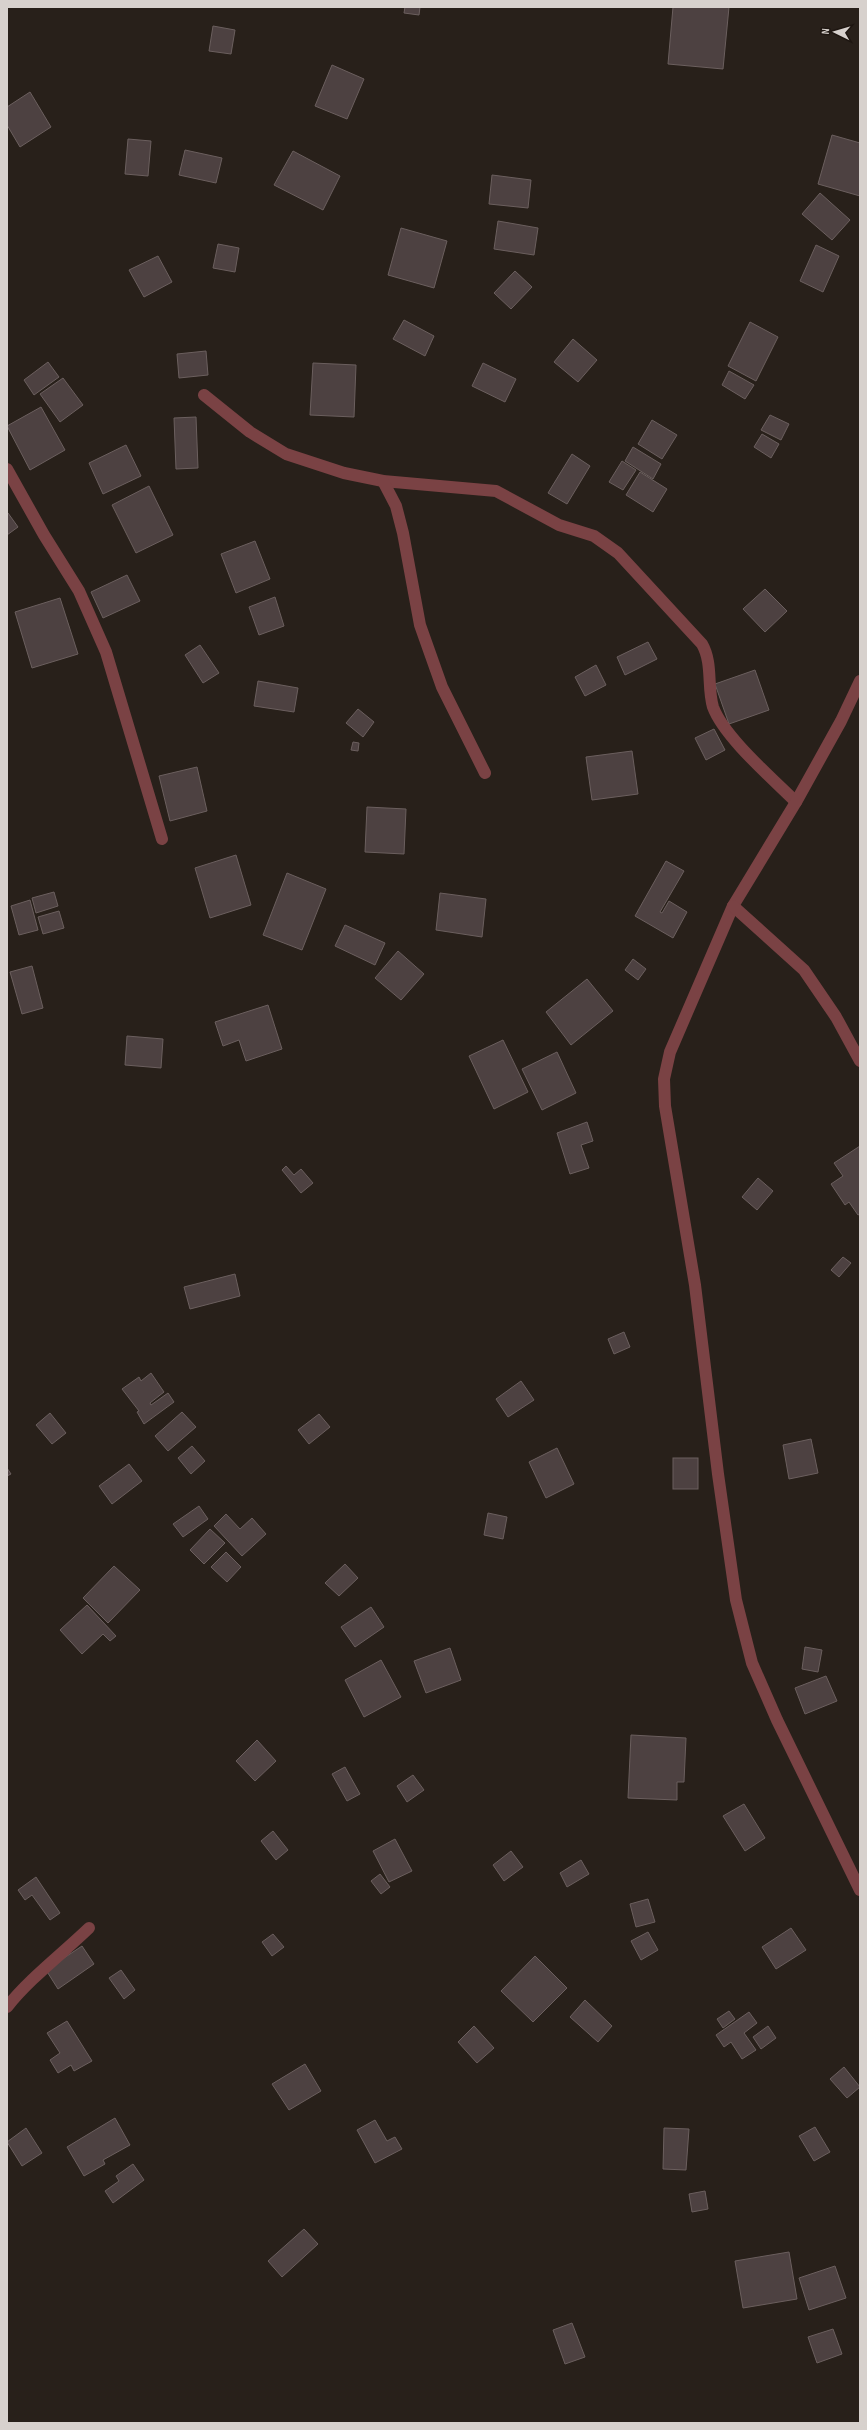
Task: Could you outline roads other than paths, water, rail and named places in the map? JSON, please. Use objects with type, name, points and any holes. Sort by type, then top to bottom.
[{"type":"street","points":[[204,395],[250,432],[286,454],[344,472],[383,481],[496,491],[559,525],[594,536],[618,553],[702,644],[707,652],[708,684],[714,708],[726,730],[796,802]]},
{"type":"street","points":[[7,470],[44,535],[79,591],[106,652],[162,839]]},
{"type":"street","points":[[383,481],[396,506],[403,533],[420,625],[442,687],[485,773]]},
{"type":"street","points":[[860,681],[841,721],[796,802],[733,906],[670,1052],[664,1079],[666,1106],[695,1285],[718,1474],[736,1600],[752,1663],[777,1720],[860,1890]]},
{"type":"street","points":[[733,906],[804,970],[836,1017],[860,1061]]},
{"type":"street","points":[[7,2007],[20,1991],[56,1960],[89,1928]]}]
